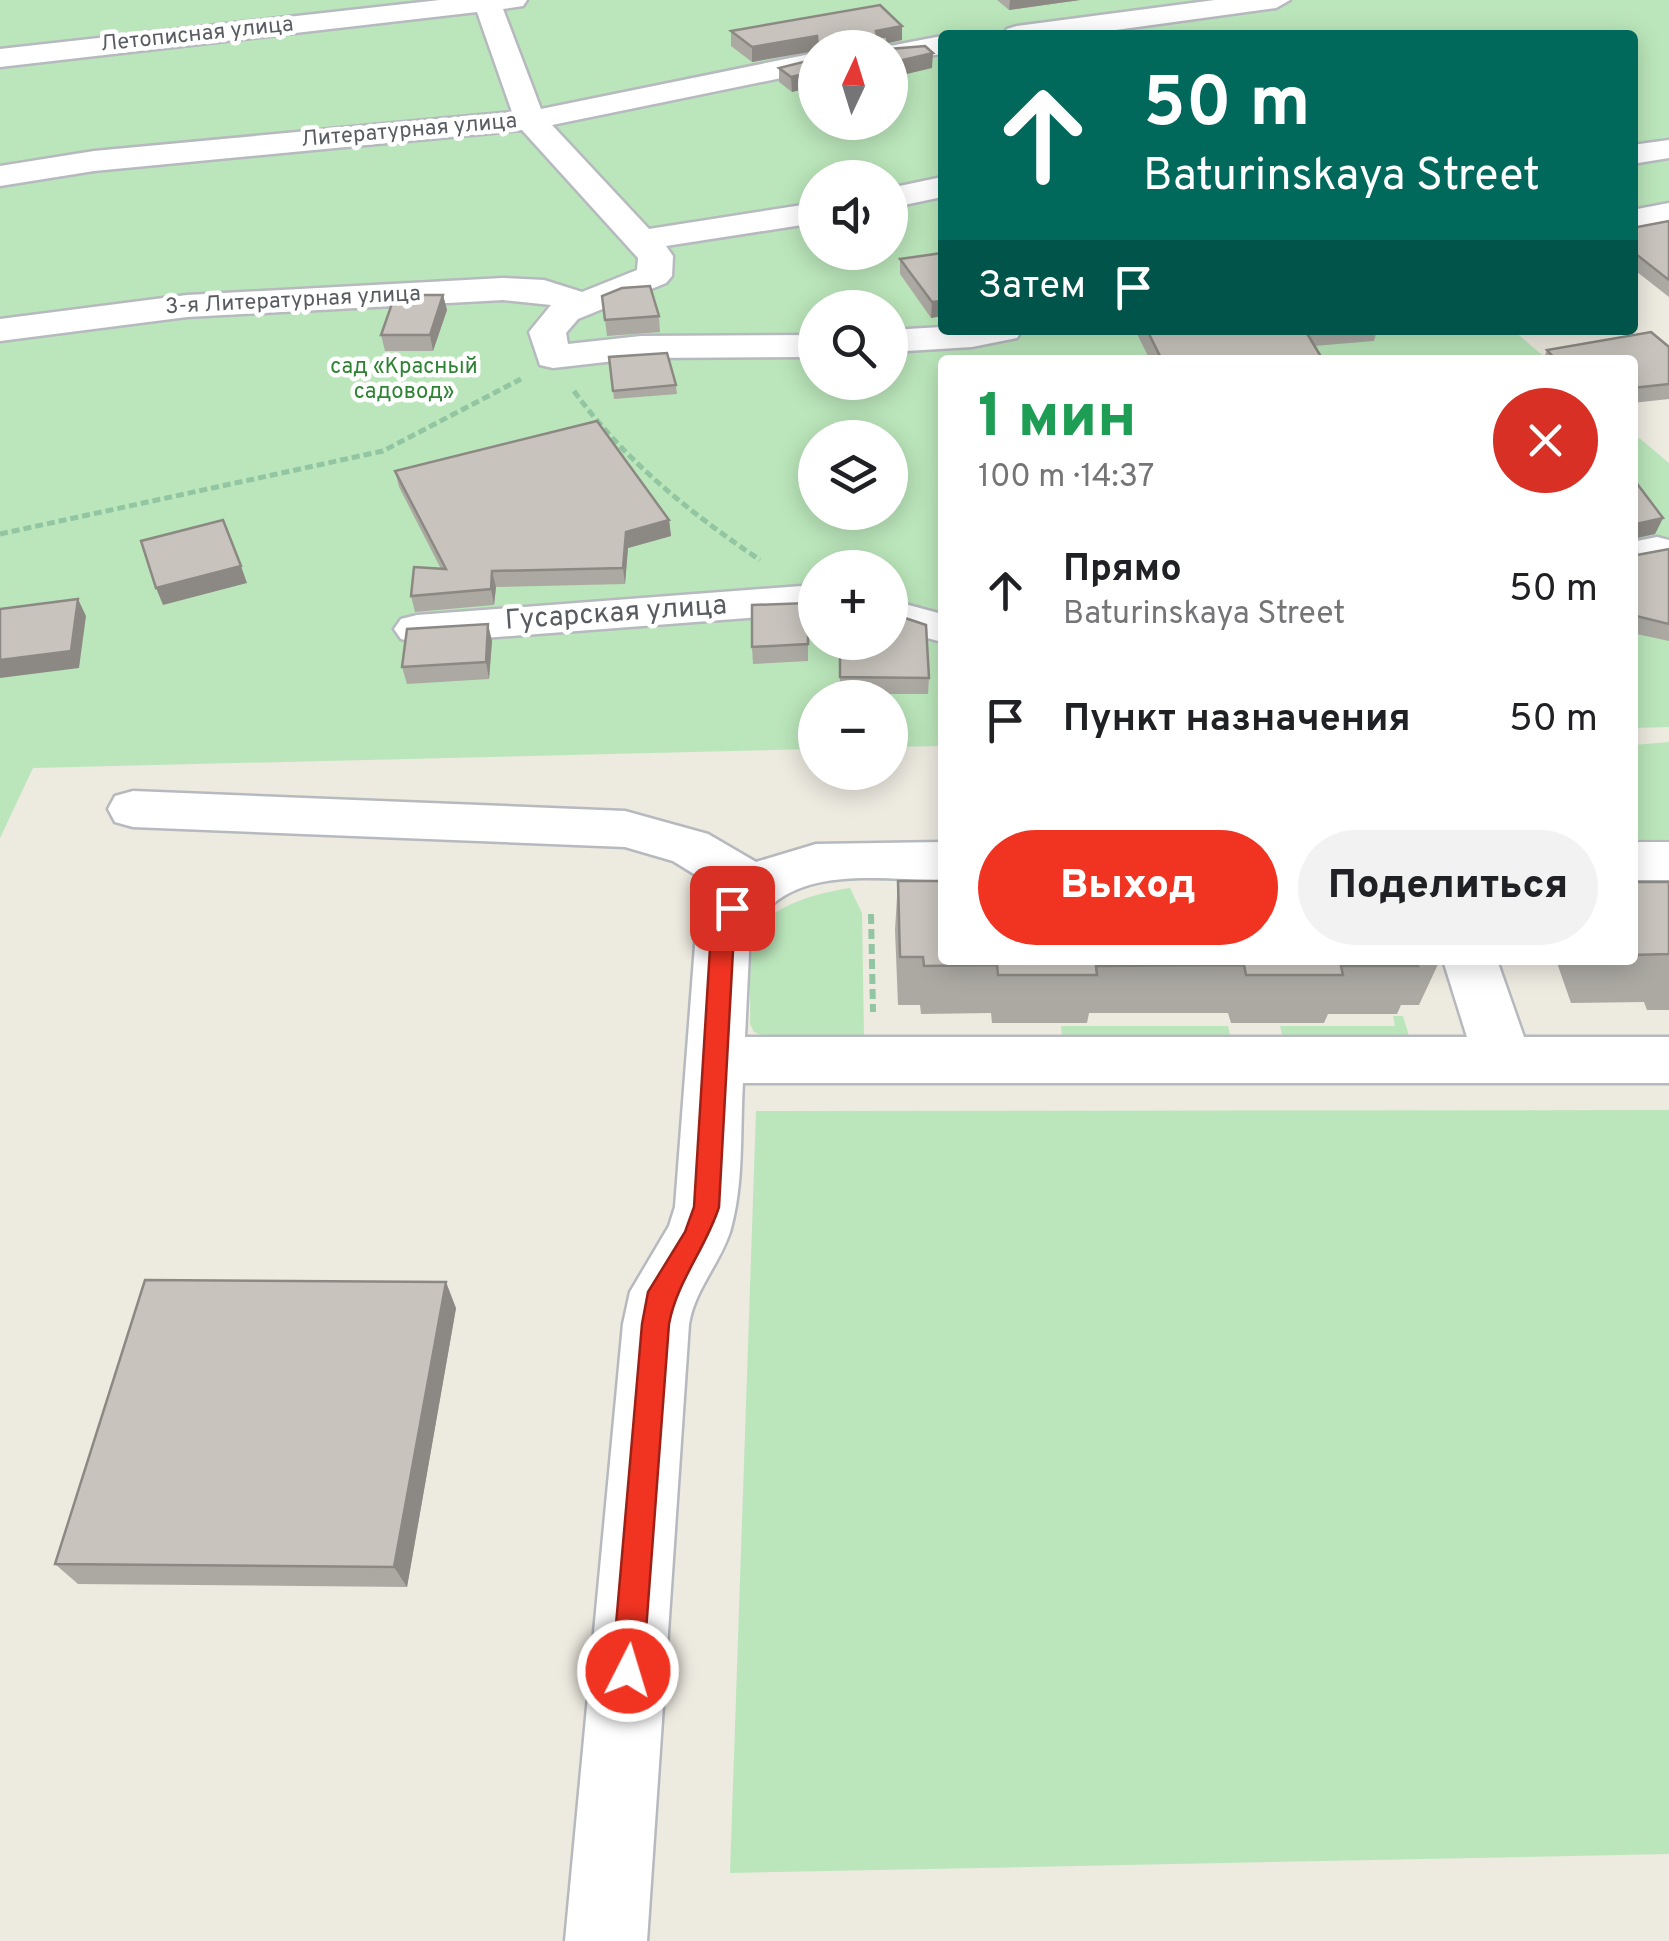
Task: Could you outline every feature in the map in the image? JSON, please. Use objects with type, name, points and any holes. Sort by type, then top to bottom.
[{"type":"street","points":[[209,0],[216,32]]},
{"type":"street","points":[[1054,30],[1276,0]]},
{"type":"street","points":[[495,1],[530,120],[656,256],[654,276],[564,311],[548,332],[552,357],[642,347],[798,346]]},
{"type":"street","name":"Летописная улица","points":[[0,58],[495,1]]},
{"type":"street","points":[[908,50],[938,46]]},
{"type":"street","name":"Литературная улица","points":[[0,176],[94,161],[530,120],[798,65]]},
{"type":"street","points":[[1638,154],[1669,149]]},
{"type":"street","points":[[908,194],[938,188]]},
{"type":"street","points":[[642,240],[798,216]]},
{"type":"street","points":[[1647,217],[1669,240]]},
{"type":"street","name":"3-я Литературная улица","points":[[0,330],[187,306],[503,289],[544,292],[586,304]]},
{"type":"street","points":[[908,340],[977,335]]},
{"type":"street","name":"Гусарская улица","points":[[417,629],[798,600]]},
{"type":"street","points":[[908,619],[938,627]]},
{"type":"street","points":[[133,809],[625,829],[690,846],[753,886]]},
{"type":"street","points":[[606,1941],[656,1324],[662,1292],[697,1237],[706,1207],[722,932],[732,908],[753,886],[816,860],[938,861]]},
{"type":"street","points":[[1638,861],[1669,861]]},
{"type":"street","points":[[1472,965],[1503,1059]]},
{"type":"street","points":[[715,1060],[1669,1060]]},
{"type":"path","points":[[0,534],[383,451],[502,392],[552,357],[590,416],[707,520],[766,564]]},
{"type":"path","points":[[871,914],[873,1025]]},
{"type":"green space","name":"сад «Красный садовод»","points":[[0,0],[1669,0],[1669,206],[1638,212],[1638,30],[938,30],[938,335],[1519,335],[1542,355],[938,355],[938,746],[908,747],[908,680],[798,680],[798,749],[33,768],[0,838]]},
{"type":"green space","points":[[1638,437],[1669,463],[1669,727],[1638,728]]},
{"type":"green space","points":[[1669,742],[1669,839],[1638,839],[1638,745]]},
{"type":"green space","points":[[850,888],[862,913],[864,1037],[765,1037],[754,1032],[750,1024],[750,974],[758,931],[778,911],[792,904]]},
{"type":"green space","points":[[1393,1016],[1403,1016],[1410,1039],[1283,1039],[1280,1026],[1395,1026]]},
{"type":"green space","points":[[1061,1026],[1228,1026],[1231,1039],[1062,1039]]},
{"type":"green space","points":[[1669,1110],[1669,1854],[730,1873],[756,1111]]},
{"type":"building","points":[[880,5],[902,26],[881,30],[798,30],[798,39],[752,47],[731,31]]},
{"type":"building","points":[[925,46],[933,53],[908,59],[908,47]]},
{"type":"building","points":[[798,63],[798,75],[791,77],[779,68]]},
{"type":"building","points":[[1669,221],[1669,280],[1638,256],[1638,227]]},
{"type":"building","points":[[938,254],[938,301],[932,302],[908,270],[908,258]]},
{"type":"building","points":[[650,286],[659,316],[605,320],[602,296],[622,288]]},
{"type":"building","points":[[395,295],[443,295],[430,335],[381,335]]},
{"type":"building","points":[[1651,332],[1669,347],[1669,384],[1638,387],[1638,355],[1552,355],[1547,350],[1638,335]]},
{"type":"building","points":[[1150,335],[1308,335],[1320,355],[1160,355]]},
{"type":"building","points":[[667,353],[676,385],[613,391],[609,357]]},
{"type":"building","points":[[597,421],[669,520],[626,532],[623,568],[492,571],[491,589],[411,596],[414,567],[446,569],[395,471]]},
{"type":"building","points":[[1638,485],[1663,518],[1638,524]]},
{"type":"building","points":[[223,520],[241,566],[156,588],[141,541]]},
{"type":"building","points":[[1669,549],[1669,624],[1638,616],[1638,555]]},
{"type":"building","points":[[78,599],[71,651],[0,660],[0,609]]},
{"type":"building","points":[[798,603],[798,645],[752,647],[752,605]]},
{"type":"building","points":[[908,619],[926,625],[929,678],[840,677],[840,660],[908,660]]},
{"type":"building","points":[[488,624],[486,662],[402,667],[407,629]]},
{"type":"building","points":[[898,881],[938,881],[938,965],[997,965],[924,966],[923,957],[900,957]]},
{"type":"building","points":[[1638,882],[1669,882],[1669,954],[1638,955]]},
{"type":"building","points":[[997,965],[1244,965],[1096,966],[1097,975],[998,975]]},
{"type":"building","points":[[1244,965],[1418,966],[1341,966],[1343,975],[1246,975]]},
{"type":"building","points":[[145,1280],[446,1282],[394,1567],[55,1564]]},
{"type":"route","points":[[628,1671],[656,1324],[662,1292],[697,1237],[706,1207],[722,932],[732,908]]}]
